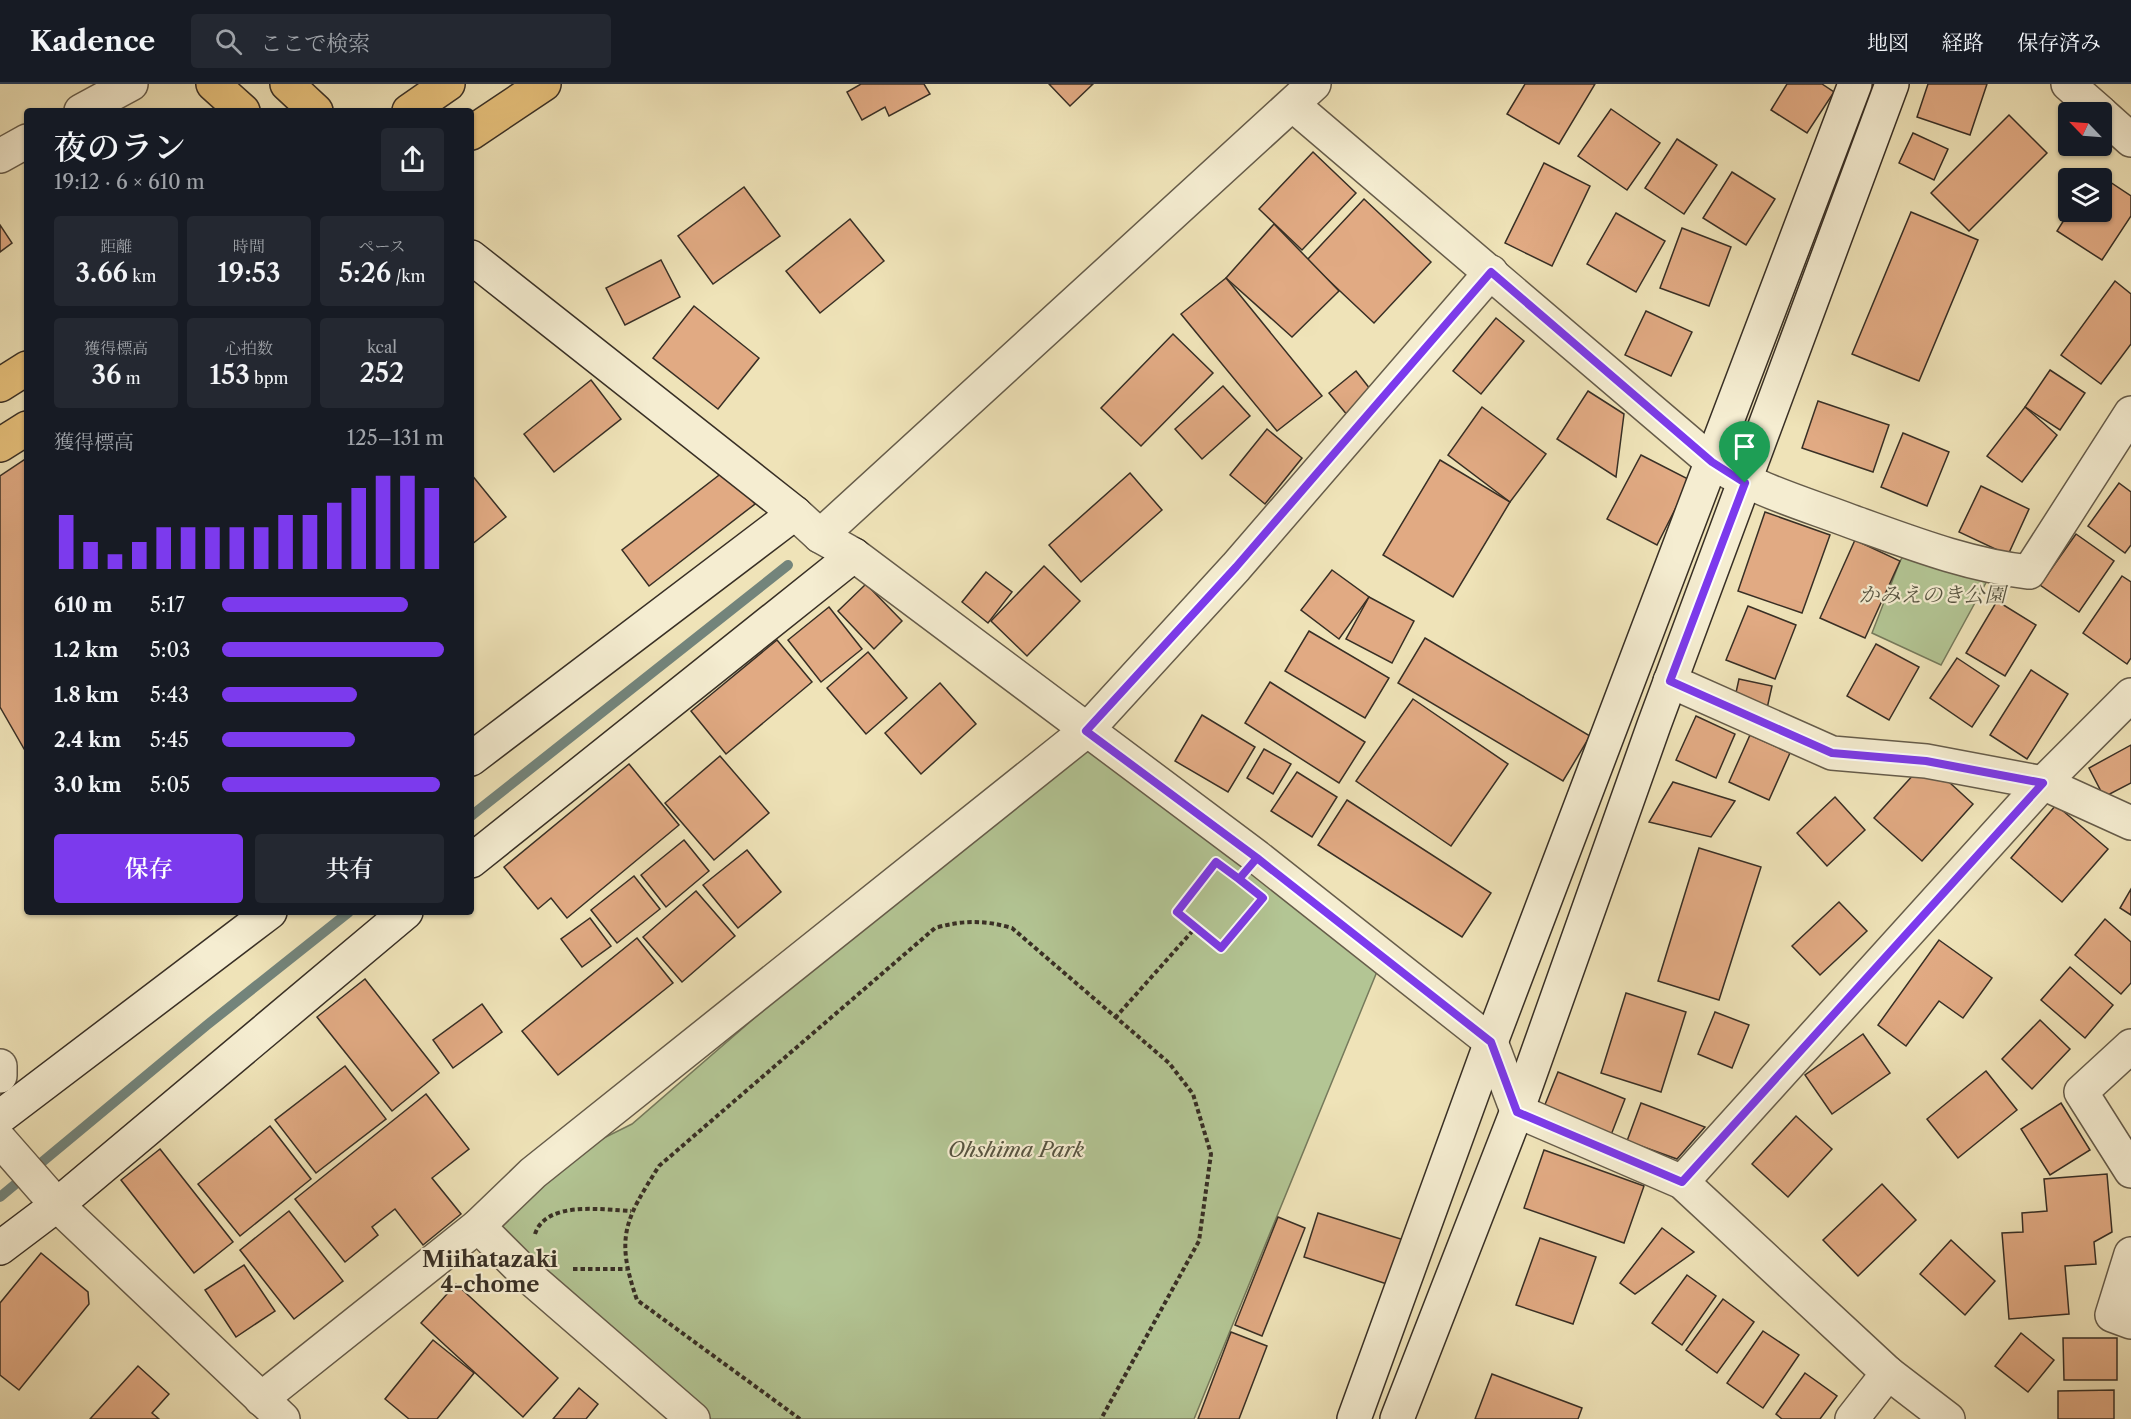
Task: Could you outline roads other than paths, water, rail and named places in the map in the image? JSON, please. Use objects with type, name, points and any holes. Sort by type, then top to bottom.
[{"type":"main road","points":[[213,84],[240,108]]},
{"type":"main road","points":[[287,84],[313,108]]},
{"type":"main road","points":[[413,108],[448,84]]},
{"type":"main road","points":[[474,131],[544,84]]},
{"type":"main road","points":[[0,385],[24,370]]},
{"type":"main road","points":[[0,446],[24,430]]},
{"type":"street","points":[[87,108],[131,84]]},
{"type":"street","points":[[1354,1419],[1491,1042],[1855,84]]},
{"type":"street","points":[[1398,1419],[1517,1112],[1670,681],[1892,84]]},
{"type":"street","points":[[2068,84],[2088,102]]},
{"type":"street","points":[[820,536],[1304,95],[1491,272],[1712,462],[1745,483],[1922,546],[1994,568],[2029,572],[2131,413]]},
{"type":"street","points":[[2112,123],[2131,140]]},
{"type":"street","points":[[0,156],[24,143]]},
{"type":"street","points":[[474,259],[795,513],[820,536],[854,555],[1257,858],[1491,1042],[1517,1112],[1682,1182],[1887,1373],[1948,1419]]},
{"type":"street","points":[[0,1140],[57,1205],[272,1409],[478,1226],[533,1173],[1086,731],[1236,567],[1491,272]]},
{"type":"street","points":[[474,757],[795,513]]},
{"type":"street","points":[[474,859],[854,555]]},
{"type":"street","points":[[1670,681],[1832,753],[1926,761],[2043,783],[2131,823]]},
{"type":"street","points":[[1682,1182],[2043,783],[2131,695]]},
{"type":"street","points":[[0,1117],[266,915]]},
{"type":"street","points":[[0,1248],[57,1205],[402,915]]},
{"type":"street","points":[[2131,1046],[2081,1092],[2131,1170]]},
{"type":"street","points":[[0,1066],[0,1076]]},
{"type":"street","points":[[478,1226],[528,1276],[693,1419]]},
{"type":"street","points":[[2131,1254],[2112,1315],[2131,1322]]},
{"type":"street","points":[[1852,1419],[1887,1373]]},
{"type":"waterway","points":[[474,814],[788,565]]},
{"type":"waterway","points":[[0,1197],[207,1025],[345,915]]},
{"type":"district","name":"Miihatazaki 4-chome","points":[[490,1272]]},
{"type":"park label","name":"かみえのき公園","points":[[1932,594]]},
{"type":"park label","name":"Ohshima Park","points":[[1016,1149]]}]
